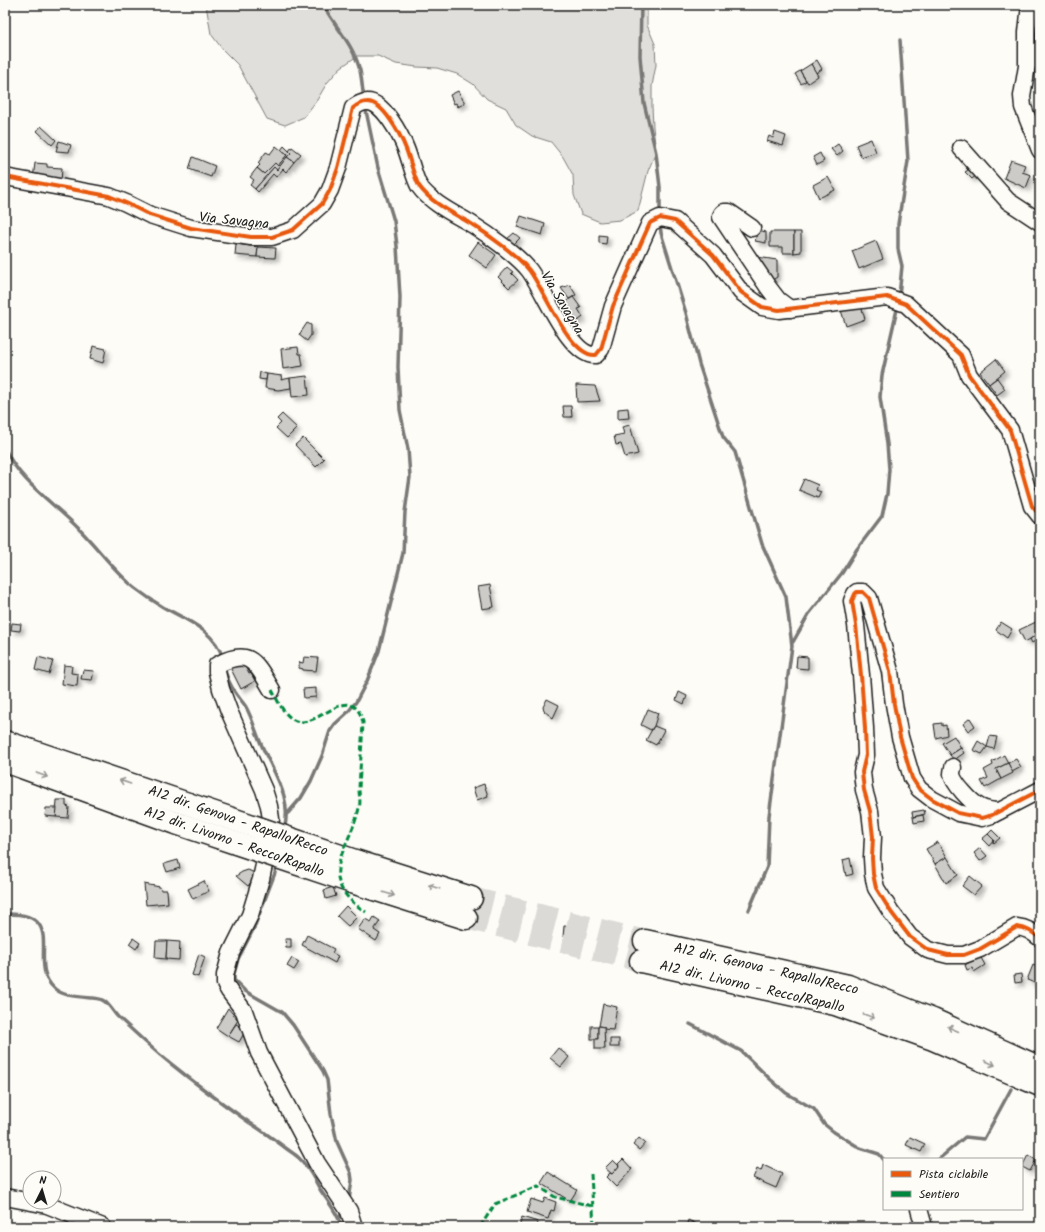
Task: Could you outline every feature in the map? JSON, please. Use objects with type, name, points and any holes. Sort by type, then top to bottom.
[{"type":"highway","name":"A12 dir. Genova - Rapallo/Recco","points":[[5,742],[188,804],[355,872],[468,908]]},
{"type":"highway","name":"A12 dir. Livorno - Recco/Rapallo","points":[[5,762],[180,824],[355,872]]},
{"type":"highway","name":"A12 dir. Genova - Rapallo/Recco","points":[[643,951],[848,986],[933,1020],[1040,1068]]},
{"type":"highway","name":"A12 dir. Livorno - Recco/Rapallo","points":[[643,951],[835,1004],[933,1038],[1040,1085]]},
{"type":"street","points":[[1030,5],[1027,32],[1027,66],[1022,96],[1023,107],[1040,150]]},
{"type":"street","name":"Via Savagna","points":[[5,177],[108,196],[150,215],[191,228],[251,237],[272,237],[293,230],[322,204],[330,190],[338,168],[353,108],[360,103],[367,102],[374,104],[384,112],[394,125],[405,148],[419,185],[440,205],[474,225],[506,249],[528,269],[541,288],[563,329],[574,344],[590,356],[596,355],[601,350],[613,306],[650,222],[660,218],[675,221],[713,255],[741,292],[762,307],[779,310],[887,297],[906,304],[961,355],[969,375],[1010,430],[1032,506],[1040,516]]},
{"type":"street","points":[[961,148],[1008,201],[1040,222]]},
{"type":"street","points":[[752,228],[729,212],[724,212],[722,214],[721,217],[768,287],[778,300],[790,309]]},
{"type":"street","points":[[1040,790],[982,818],[958,813],[932,799],[919,789],[912,778],[900,737],[890,671],[869,598],[863,592],[857,592],[853,596],[852,601],[856,625],[864,713],[866,754],[862,772],[864,790],[871,818],[873,836],[872,869],[876,888],[891,912],[910,937],[928,950],[948,955],[964,955],[980,949],[1017,927],[1023,927],[1040,938]]},
{"type":"street","points":[[272,690],[252,660],[242,656],[226,660],[217,665],[221,689],[229,711],[264,790],[271,819],[268,846],[261,879],[250,916],[231,953],[225,975],[225,984],[229,992],[244,1011],[259,1053],[317,1163],[349,1211],[354,1227]]},
{"type":"street","points":[[953,767],[952,774],[955,782],[962,791],[979,807],[999,811]]},
{"type":"street","points":[[5,1197],[47,1205],[103,1227]]},
{"type":"street","points":[[919,1210],[924,1227]]},
{"type":"shaded area","points":[[206,5],[647,5],[647,25],[655,44],[656,65],[652,86],[652,106],[656,152],[648,171],[638,211],[620,220],[600,222],[581,214],[574,195],[573,175],[563,157],[551,142],[532,136],[516,125],[506,108],[487,99],[473,84],[457,74],[437,68],[396,64],[378,56],[357,56],[340,68],[327,83],[317,100],[304,117],[285,125],[267,119],[238,65],[223,50],[211,34]]},
{"type":"building","points":[[817,60],[822,69],[816,73],[811,64]]},
{"type":"building","points":[[811,64],[818,76],[808,83],[800,71]]},
{"type":"building","points":[[800,71],[806,81],[801,84],[795,74]]},
{"type":"building","points":[[458,91],[465,103],[458,107],[456,103],[454,104],[450,95]]},
{"type":"building","points":[[41,126],[56,140],[52,145],[37,131]]},
{"type":"building","points":[[775,132],[786,136],[783,146],[767,141],[769,136],[773,138]]},
{"type":"building","points":[[871,139],[876,152],[861,157],[856,145]]},
{"type":"building","points":[[59,141],[71,145],[69,152],[56,151]]},
{"type":"building","points":[[838,144],[843,151],[837,156],[831,149]]},
{"type":"building","points":[[276,146],[287,155],[278,166],[275,163],[264,174],[257,168],[260,165],[258,163],[266,152],[270,154]]},
{"type":"building","points":[[284,146],[291,153],[277,170],[274,167],[255,189],[250,185],[254,180],[250,177],[257,168],[264,174],[275,163],[278,166],[287,155],[281,150]]},
{"type":"building","points":[[292,147],[301,154],[294,162],[287,157],[291,153],[289,151]]},
{"type":"building","points":[[820,153],[824,161],[817,165],[813,157]]},
{"type":"building","points":[[193,157],[215,166],[211,177],[189,169]]},
{"type":"building","points":[[287,157],[294,162],[286,172],[283,169],[276,177],[273,174],[258,192],[255,189],[274,167],[277,170]]},
{"type":"building","points":[[1011,160],[1025,165],[1022,172],[1031,175],[1026,188],[1004,178]]},
{"type":"building","points":[[964,161],[979,173],[972,179],[965,172],[968,170],[962,163]]},
{"type":"building","points":[[35,163],[47,164],[47,167],[62,168],[61,182],[33,179]]},
{"type":"building","points":[[828,177],[835,190],[819,198],[813,185]]},
{"type":"building","points":[[521,216],[545,224],[542,235],[517,227]]},
{"type":"building","points":[[758,230],[766,232],[766,243],[755,241]]},
{"type":"building","points":[[770,232],[794,232],[794,253],[783,253],[783,247],[770,247]]},
{"type":"building","points":[[794,232],[801,232],[801,252],[794,253]]},
{"type":"building","points":[[514,233],[520,238],[513,245],[507,239]]},
{"type":"building","points":[[599,235],[607,236],[606,244],[599,243]]},
{"type":"building","points":[[876,241],[883,259],[859,269],[852,251]]},
{"type":"building","points":[[478,242],[496,255],[487,268],[469,255]]},
{"type":"building","points":[[236,244],[258,247],[257,257],[235,255]]},
{"type":"building","points":[[258,247],[276,248],[275,258],[257,257]]},
{"type":"building","points":[[757,257],[777,260],[777,277],[771,281],[760,261],[757,260]]},
{"type":"building","points":[[507,267],[513,272],[511,273],[518,280],[509,288],[498,277]]},
{"type":"building","points":[[570,285],[576,295],[569,299],[561,288]]},
{"type":"building","points":[[573,297],[581,308],[578,309],[583,317],[575,323],[562,304]]},
{"type":"building","points":[[861,306],[865,319],[846,326],[840,307]]},
{"type":"building","points":[[307,323],[311,325],[311,335],[307,341],[299,335]]},
{"type":"building","points":[[93,346],[106,349],[103,363],[90,359]]},
{"type":"building","points":[[298,347],[303,366],[283,369],[281,349]]},
{"type":"building","points":[[996,359],[1005,371],[989,384],[980,372]]},
{"type":"building","points":[[260,372],[267,374],[266,380],[259,379]]},
{"type":"building","points":[[267,374],[282,376],[281,380],[290,378],[291,388],[278,390],[265,388]]},
{"type":"building","points":[[307,376],[309,395],[292,397],[290,378]]},
{"type":"building","points":[[997,378],[1005,389],[997,395],[989,384]]},
{"type":"building","points":[[576,385],[595,386],[600,401],[577,402]]},
{"type":"building","points":[[563,406],[571,406],[572,417],[564,417]]},
{"type":"building","points":[[628,408],[629,418],[618,419],[618,409]]},
{"type":"building","points":[[282,414],[297,428],[287,438],[276,428],[281,423],[277,419]]},
{"type":"building","points":[[630,425],[638,454],[625,457],[621,444],[616,445],[614,436],[624,434],[622,427]]},
{"type":"building","points":[[303,438],[324,459],[316,467],[295,445]]},
{"type":"building","points":[[804,479],[818,485],[816,490],[821,492],[818,498],[799,490]]},
{"type":"building","points":[[490,585],[494,607],[482,609],[478,587]]},
{"type":"building","points":[[1038,621],[1040,625],[1040,633],[1025,642],[1019,630]]},
{"type":"building","points":[[1001,622],[1012,629],[1007,638],[996,630]]},
{"type":"building","points":[[12,623],[21,624],[20,631],[11,630]]},
{"type":"building","points":[[1040,633],[1040,638],[1032,643],[1030,639]]},
{"type":"building","points":[[797,656],[808,657],[808,669],[796,668]]},
{"type":"building","points":[[38,657],[53,661],[49,674],[35,670]]},
{"type":"building","points":[[304,657],[318,658],[316,671],[303,670],[299,668],[299,662],[303,663]]},
{"type":"building","points":[[236,661],[239,667],[244,664],[249,674],[251,673],[255,681],[241,689],[229,665]]},
{"type":"building","points":[[64,665],[72,666],[71,673],[78,674],[77,686],[62,684]]},
{"type":"building","points":[[83,670],[94,671],[92,680],[81,679]]},
{"type":"building","points":[[316,688],[316,697],[304,698],[303,689]]},
{"type":"building","points":[[679,692],[687,696],[684,704],[676,700]]},
{"type":"building","points":[[547,699],[559,705],[553,718],[544,711],[543,707]]},
{"type":"building","points":[[648,709],[658,713],[654,726],[651,730],[641,725]]},
{"type":"building","points":[[970,718],[975,726],[968,731],[963,724]]},
{"type":"building","points":[[942,723],[942,726],[946,725],[947,735],[936,738],[934,724]]},
{"type":"building","points":[[654,726],[664,730],[656,745],[646,740]]},
{"type":"building","points":[[954,736],[961,748],[950,755],[942,743]]},
{"type":"building","points":[[990,736],[997,737],[994,749],[987,747]]},
{"type":"building","points":[[978,741],[987,747],[982,754],[973,750]]},
{"type":"building","points":[[961,748],[964,753],[954,760],[950,755]]},
{"type":"building","points":[[1004,755],[1008,763],[996,769],[1001,779],[985,788],[981,781],[988,778],[984,770],[993,765],[992,762]]},
{"type":"building","points":[[1016,759],[1021,767],[1012,772],[1008,763]]},
{"type":"building","points":[[1008,763],[1013,773],[1001,779],[996,769]]},
{"type":"building","points":[[484,784],[488,796],[477,800],[473,788]]},
{"type":"building","points":[[57,800],[66,800],[66,806],[69,807],[68,818],[56,817]]},
{"type":"building","points":[[46,808],[57,808],[56,817],[45,816]]},
{"type":"building","points":[[924,810],[925,814],[913,817],[912,812]]},
{"type":"building","points":[[923,815],[924,821],[914,823],[913,817]]},
{"type":"building","points":[[992,830],[1000,838],[994,843],[994,840],[988,834]]},
{"type":"building","points":[[988,834],[994,840],[989,846],[982,839]]},
{"type":"building","points":[[938,842],[947,857],[935,864],[926,849]]},
{"type":"building","points":[[980,848],[987,856],[980,861],[974,853]]},
{"type":"building","points":[[947,857],[958,875],[946,883],[935,864]]},
{"type":"building","points":[[850,858],[853,874],[846,876],[843,860]]},
{"type":"building","points":[[178,860],[180,868],[167,872],[164,864]]},
{"type":"building","points":[[248,870],[257,874],[248,886],[236,876]]},
{"type":"building","points":[[970,876],[982,886],[974,895],[962,886]]},
{"type":"building","points":[[204,881],[209,891],[193,899],[188,889]]},
{"type":"building","points":[[144,884],[160,887],[161,890],[167,890],[168,903],[146,905]]},
{"type":"building","points":[[333,887],[336,896],[326,899],[324,890]]},
{"type":"building","points":[[346,906],[357,917],[348,926],[337,916]]},
{"type":"building","points":[[374,917],[380,921],[374,930],[380,934],[376,941],[358,929],[365,919],[371,922]]},
{"type":"building","points":[[564,926],[575,927],[574,938],[563,937]]},
{"type":"building","points":[[307,935],[334,949],[332,953],[338,956],[335,963],[302,945]]},
{"type":"building","points":[[133,938],[140,943],[136,949],[129,944]]},
{"type":"building","points":[[285,939],[291,939],[291,948],[286,948]]},
{"type":"building","points":[[156,941],[167,941],[166,959],[155,958]]},
{"type":"building","points":[[167,941],[180,942],[179,960],[166,959]]},
{"type":"building","points":[[199,954],[205,957],[198,977],[192,975]]},
{"type":"building","points":[[980,956],[985,965],[974,972],[972,968],[967,970],[965,965]]},
{"type":"building","points":[[292,958],[299,962],[294,970],[287,966]]},
{"type":"building","points":[[1033,965],[1040,968],[1040,985],[1027,980]]},
{"type":"building","points":[[1021,974],[1022,982],[1015,983],[1014,975]]},
{"type":"building","points":[[603,1004],[617,1007],[613,1030],[604,1029],[604,1027],[599,1026]]},
{"type":"building","points":[[228,1008],[238,1020],[228,1036],[216,1028]]},
{"type":"building","points":[[236,1024],[246,1030],[239,1042],[228,1036]]},
{"type":"building","points":[[591,1026],[598,1026],[598,1039],[591,1039]]},
{"type":"building","points":[[599,1026],[604,1027],[605,1049],[595,1049],[595,1039],[598,1039]]},
{"type":"building","points":[[610,1039],[619,1039],[619,1047],[610,1047]]},
{"type":"building","points":[[558,1048],[569,1057],[561,1067],[550,1058]]},
{"type":"building","points":[[910,1137],[925,1144],[921,1152],[906,1145]]},
{"type":"building","points":[[639,1138],[645,1143],[639,1150],[633,1145]]},
{"type":"building","points":[[1028,1155],[1036,1160],[1030,1171],[1023,1168]]},
{"type":"building","points":[[623,1159],[632,1169],[616,1187],[606,1177],[610,1173],[612,1174]]},
{"type":"building","points":[[613,1160],[619,1166],[612,1174],[605,1168]]},
{"type":"building","points":[[763,1165],[782,1174],[776,1188],[753,1178],[757,1169],[761,1171]]},
{"type":"building","points":[[548,1172],[577,1190],[570,1201],[541,1183]]},
{"type":"building","points":[[545,1198],[556,1202],[554,1211],[551,1210],[548,1219],[527,1212],[531,1199],[543,1203]]},
{"type":"building","points":[[522,1217],[538,1222],[537,1227],[519,1227]]},
{"type":"building","points":[[688,1220],[697,1224],[696,1227],[686,1227]]},
{"type":"waterway","points":[[323,5],[356,58],[361,74],[364,98]]},
{"type":"waterway","points":[[641,5],[640,56],[644,103],[656,153],[660,187],[660,215]]},
{"type":"waterway","points":[[899,296],[902,266],[898,249],[898,224],[908,161],[900,40]]},
{"type":"waterway","points":[[288,813],[301,798],[311,781],[322,756],[330,731],[356,702],[367,681],[379,651],[403,553],[405,512],[410,477],[408,449],[400,410],[398,367],[400,297],[397,246],[394,221],[378,168],[365,106]]},
{"type":"waterway","points":[[660,223],[661,233],[686,313],[699,364],[723,437],[735,452],[762,544],[786,597],[792,646],[769,816],[767,867],[749,910]]},
{"type":"waterway","points":[[793,642],[809,614],[842,573],[857,549],[882,516],[887,494],[889,469],[880,397],[882,375],[898,305]]},
{"type":"waterway","points":[[5,449],[11,461],[28,482],[69,519],[127,581],[138,591],[163,607],[190,621],[207,633],[219,649],[223,659]]},
{"type":"waterway","points":[[224,667],[231,686],[245,705],[281,786],[286,807],[284,830]]},
{"type":"waterway","points":[[276,865],[275,873],[254,928],[238,959],[234,980],[245,991],[282,1012],[293,1025],[323,1071],[327,1080],[331,1114],[337,1142],[351,1173],[352,1180],[349,1200]]},
{"type":"waterway","points":[[5,914],[25,916],[36,921],[42,930],[44,941],[44,966],[47,979],[55,989],[63,994],[101,999],[104,1001],[118,1017],[163,1058],[299,1158],[311,1173],[335,1212],[342,1227]]},
{"type":"waterway","points":[[690,1024],[741,1051],[786,1093],[814,1109],[824,1124],[834,1132],[860,1148],[879,1154],[883,1159]]},
{"type":"waterway","points":[[940,1158],[965,1137],[984,1139],[1011,1089]]},
{"type":"waterway","points":[[339,1218],[343,1211]]},
{"type":"tunnel","points":[[471,898],[645,941]]},
{"type":"tunnel","points":[[466,918],[641,961]]},
{"type":"marked path","points":[[272,690],[288,716],[296,721],[305,722],[343,705],[351,705],[358,710],[363,722],[359,789],[360,806],[343,851],[339,864],[338,876],[341,888],[350,900],[366,912]]},
{"type":"marked path","points":[[591,1174],[594,1227]]},
{"type":"marked path","points":[[480,1227],[495,1204],[538,1186],[555,1197],[592,1206]]},
{"type":"cycle path","points":[[5,177],[109,196],[150,215],[191,228],[251,237],[272,237],[293,230],[322,204],[330,190],[338,168],[353,108],[363,103],[373,103],[385,113],[396,128],[406,149],[417,182],[424,192],[444,208],[495,240],[524,264],[535,279],[558,321],[567,334],[577,346],[586,353],[596,355],[601,349],[613,306],[650,223],[660,218],[675,221],[713,255],[741,292],[762,307],[779,310],[887,297],[906,304],[961,355],[969,375],[1010,430],[1032,506],[1040,516]]},
{"type":"cycle path","points":[[1040,790],[992,815],[982,818],[958,813],[932,799],[919,789],[912,778],[900,737],[890,671],[869,598],[863,592],[857,592],[852,601],[856,625],[865,728],[866,755],[862,772],[864,790],[870,811],[873,837],[873,874],[876,888],[891,912],[910,937],[928,950],[948,955],[964,955],[980,949],[1017,927],[1027,929],[1040,938]]}]
